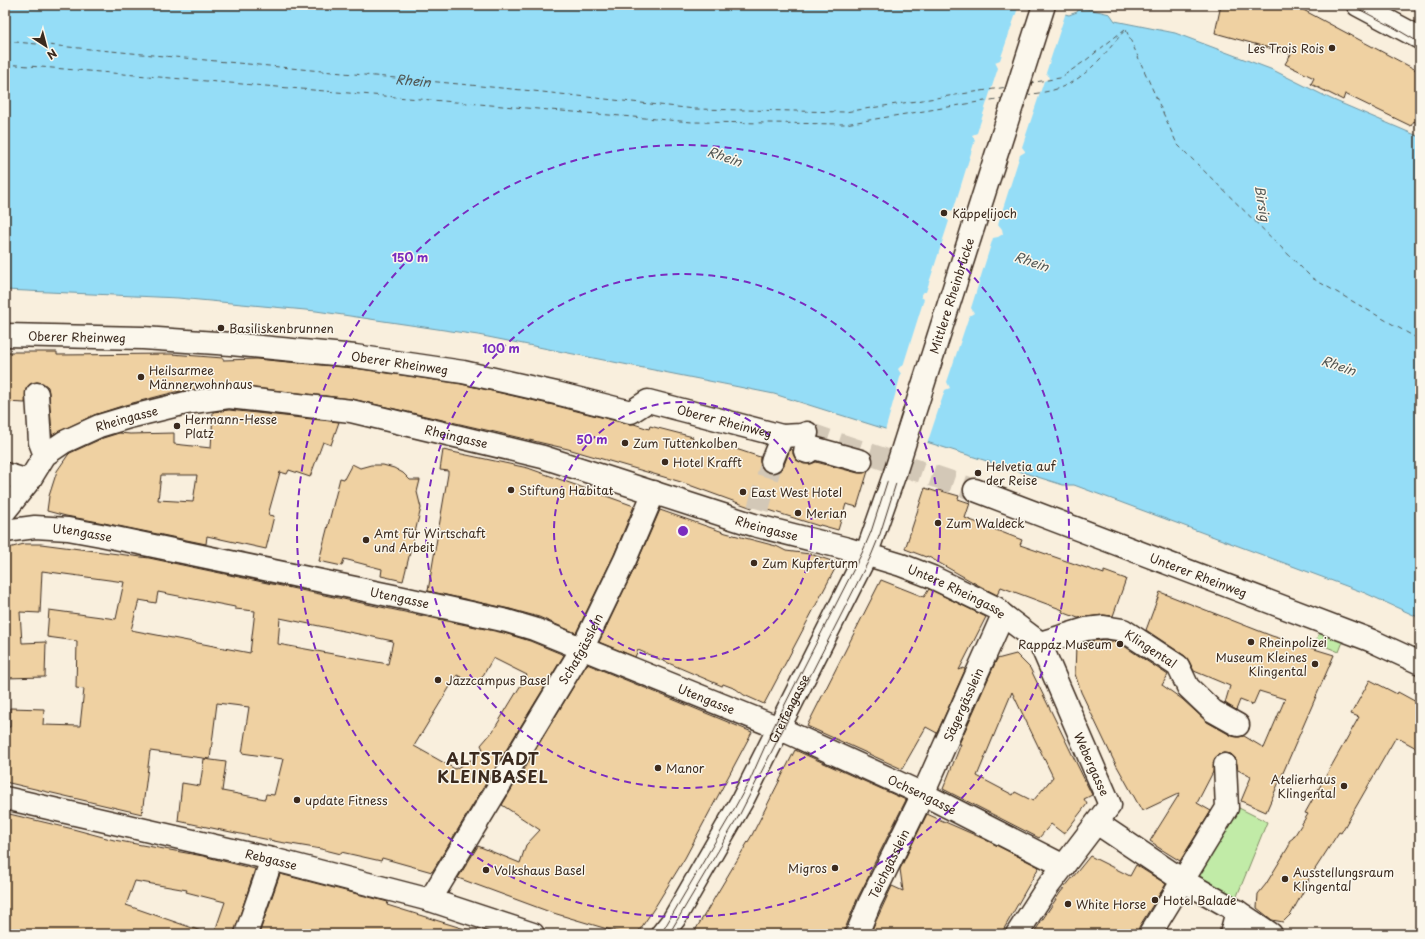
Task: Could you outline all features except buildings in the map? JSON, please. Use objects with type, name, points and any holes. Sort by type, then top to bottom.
[{"type":"street","name":"Mittlere Rheinbrücke","points":[[895,473],[1044,5]]},
{"type":"street","points":[[1358,5],[1420,38]]},
{"type":"street","name":"Oberer Rheinweg","points":[[5,335],[143,338],[224,343],[355,356],[463,372],[631,412],[648,401],[782,436]]},
{"type":"street","points":[[5,511],[28,481],[45,454],[40,442],[37,394]]},
{"type":"street","name":"Rheingasse","points":[[45,454],[64,442],[99,426],[186,403],[229,397],[351,411],[543,457],[654,492],[756,517],[866,554]]},
{"type":"street","points":[[772,461],[782,436],[801,435],[806,442],[808,452],[810,447],[861,461]]},
{"type":"street","name":"Greifengasse","points":[[662,934],[674,919],[743,799],[866,554],[895,473]]},
{"type":"street","points":[[5,474],[28,481]]},
{"type":"street","name":"Unterer Rheinweg","points":[[974,490],[1370,640],[1420,663]]},
{"type":"street","name":"Schafgässlein","points":[[430,900],[582,649],[625,560],[654,492]]},
{"type":"street","name":"Utengasse","points":[[5,531],[34,527],[68,529],[507,621],[534,629],[778,728]]},
{"type":"street","name":"Untere Rheingasse","points":[[866,554],[932,577],[996,608],[1003,616],[1040,643]]},
{"type":"street","name":"Sägergässlein","points":[[923,794],[1003,616]]},
{"type":"street","name":"Klingental","points":[[1040,643],[1086,630],[1104,627],[1123,630],[1178,666],[1188,687],[1213,711],[1238,725]]},
{"type":"street","name":"Webergasse","points":[[1016,934],[1046,889],[1110,805],[1040,643]]},
{"type":"street","name":"Ochsengasse","points":[[778,728],[923,794],[1064,866]]},
{"type":"street","points":[[1150,934],[1227,808],[1225,765]]},
{"type":"street","name":"Teichgässlein","points":[[857,934],[870,902],[923,794]]},
{"type":"street","name":"Rebgasse","points":[[5,798],[272,859],[430,900],[534,934]]},
{"type":"street","points":[[1097,823],[1182,880],[1237,911],[1271,934]]},
{"type":"street","points":[[246,934],[272,859]]},
{"type":"street","points":[[1231,934],[1237,911]]},
{"type":"green space","points":[[1321,629],[1344,639],[1339,652],[1315,642]]},
{"type":"green space","points":[[1233,805],[1267,822],[1235,901],[1194,873]]},
{"type":"water","points":[[5,5],[1031,5],[1069,15],[1077,12],[1080,7],[1110,14],[1115,21],[1175,33],[1273,70],[1331,99],[1420,137],[1420,618],[1365,593],[1074,485],[1063,485],[774,394],[478,335],[316,311],[178,298],[5,290]]},
{"type":"pier","points":[[1019,5],[1038,5],[1066,12],[1046,73],[1049,79],[1044,81],[1022,147],[1025,152],[1020,155],[998,224],[1002,229],[1003,234],[993,238],[971,308],[974,313],[969,316],[947,382],[950,388],[945,390],[927,444],[885,431],[901,374],[898,369],[903,366],[924,299],[921,297],[921,294],[926,292],[949,221],[946,219],[948,210],[953,211],[975,140],[972,135],[977,133],[998,68],[995,62],[1000,60]]},
{"type":"ferry route","points":[[1029,83],[1060,78],[1085,61],[1125,29]]},
{"type":"ferry route","points":[[1026,95],[1058,89],[1072,82],[1089,70],[1125,30]]},
{"type":"ferry route","points":[[1126,30],[1177,144],[1312,278],[1420,340]]},
{"type":"ferry route","points":[[5,41],[533,91],[695,109],[845,112],[1007,87]]},
{"type":"ferry route","points":[[5,64],[692,122],[845,124],[1003,98]]},
{"type":"tunnel","points":[[807,433],[975,490]]},
{"type":"tunnel","points":[[758,509],[772,461]]},
{"type":"tram line","points":[[661,934],[750,780],[774,726],[862,553],[871,532],[1040,5]]},
{"type":"tram line","points":[[669,934],[740,814],[871,556],[880,534],[1048,5]]},
{"type":"tram line","points":[[1351,5],[1420,43]]},
{"type":"tram line","points":[[1414,5],[1420,21]]},
{"type":"place","name":"Les Trois Rois","points":[[1332,48]]},
{"type":"place","name":"Käppelijoch","points":[[944,213]]},
{"type":"place","name":"Basiliskenbrunnen","points":[[221,328]]},
{"type":"place","name":"Heilsarmee Männerwohnhaus","points":[[141,377]]},
{"type":"place","name":"Hermann-Hesse Platz","points":[[177,426]]},
{"type":"place","name":"Zum Tuttenkolben","points":[[625,443]]},
{"type":"place","name":"Hotel Krafft","points":[[665,462]]},
{"type":"place","name":"Helvetia auf der Reise","points":[[978,473]]},
{"type":"place","name":"Stiftung Habitat","points":[[511,490]]},
{"type":"place","name":"East West Hotel","points":[[743,492]]},
{"type":"place","name":"Merian","points":[[798,513]]},
{"type":"place","name":"Zum Waldeck","points":[[938,523]]},
{"type":"place","name":"Amt für Wirtschaft und Arbeit","points":[[366,540]]},
{"type":"place","name":"Zum Kupferturm","points":[[754,563]]},
{"type":"place","name":"Rheinpolizei","points":[[1251,642]]},
{"type":"place","name":"Rappaz Museum","points":[[1120,644]]},
{"type":"place","name":"Museum Kleines Klingental","points":[[1315,664]]},
{"type":"place","name":"Jazzcampus Basel","points":[[438,680]]},
{"type":"place","name":"Manor","points":[[658,768]]},
{"type":"place","name":"Atelierhaus Klingental","points":[[1344,786]]},
{"type":"place","name":"update Fitness","points":[[297,800]]},
{"type":"place","name":"Migros","points":[[835,868]]},
{"type":"place","name":"Volkshaus Basel","points":[[486,870]]},
{"type":"place","name":"Ausstellungsraum Klingental","points":[[1285,879]]},
{"type":"place","name":"Hotel Balade","points":[[1155,900]]},
{"type":"place","name":"White Horse","points":[[1068,904]]},
{"type":"district","name":"ALTSTADT KLEINBASEL","points":[[493,767]]},
{"type":"water label","name":"Rhein","points":[[413,80]]},
{"type":"water label","name":"Rhein","points":[[725,156]]},
{"type":"water label","name":"Birsig","points":[[1263,203]]},
{"type":"water label","name":"Rhein","points":[[1032,261]]},
{"type":"water label","name":"Rhein","points":[[1339,365]]}]
